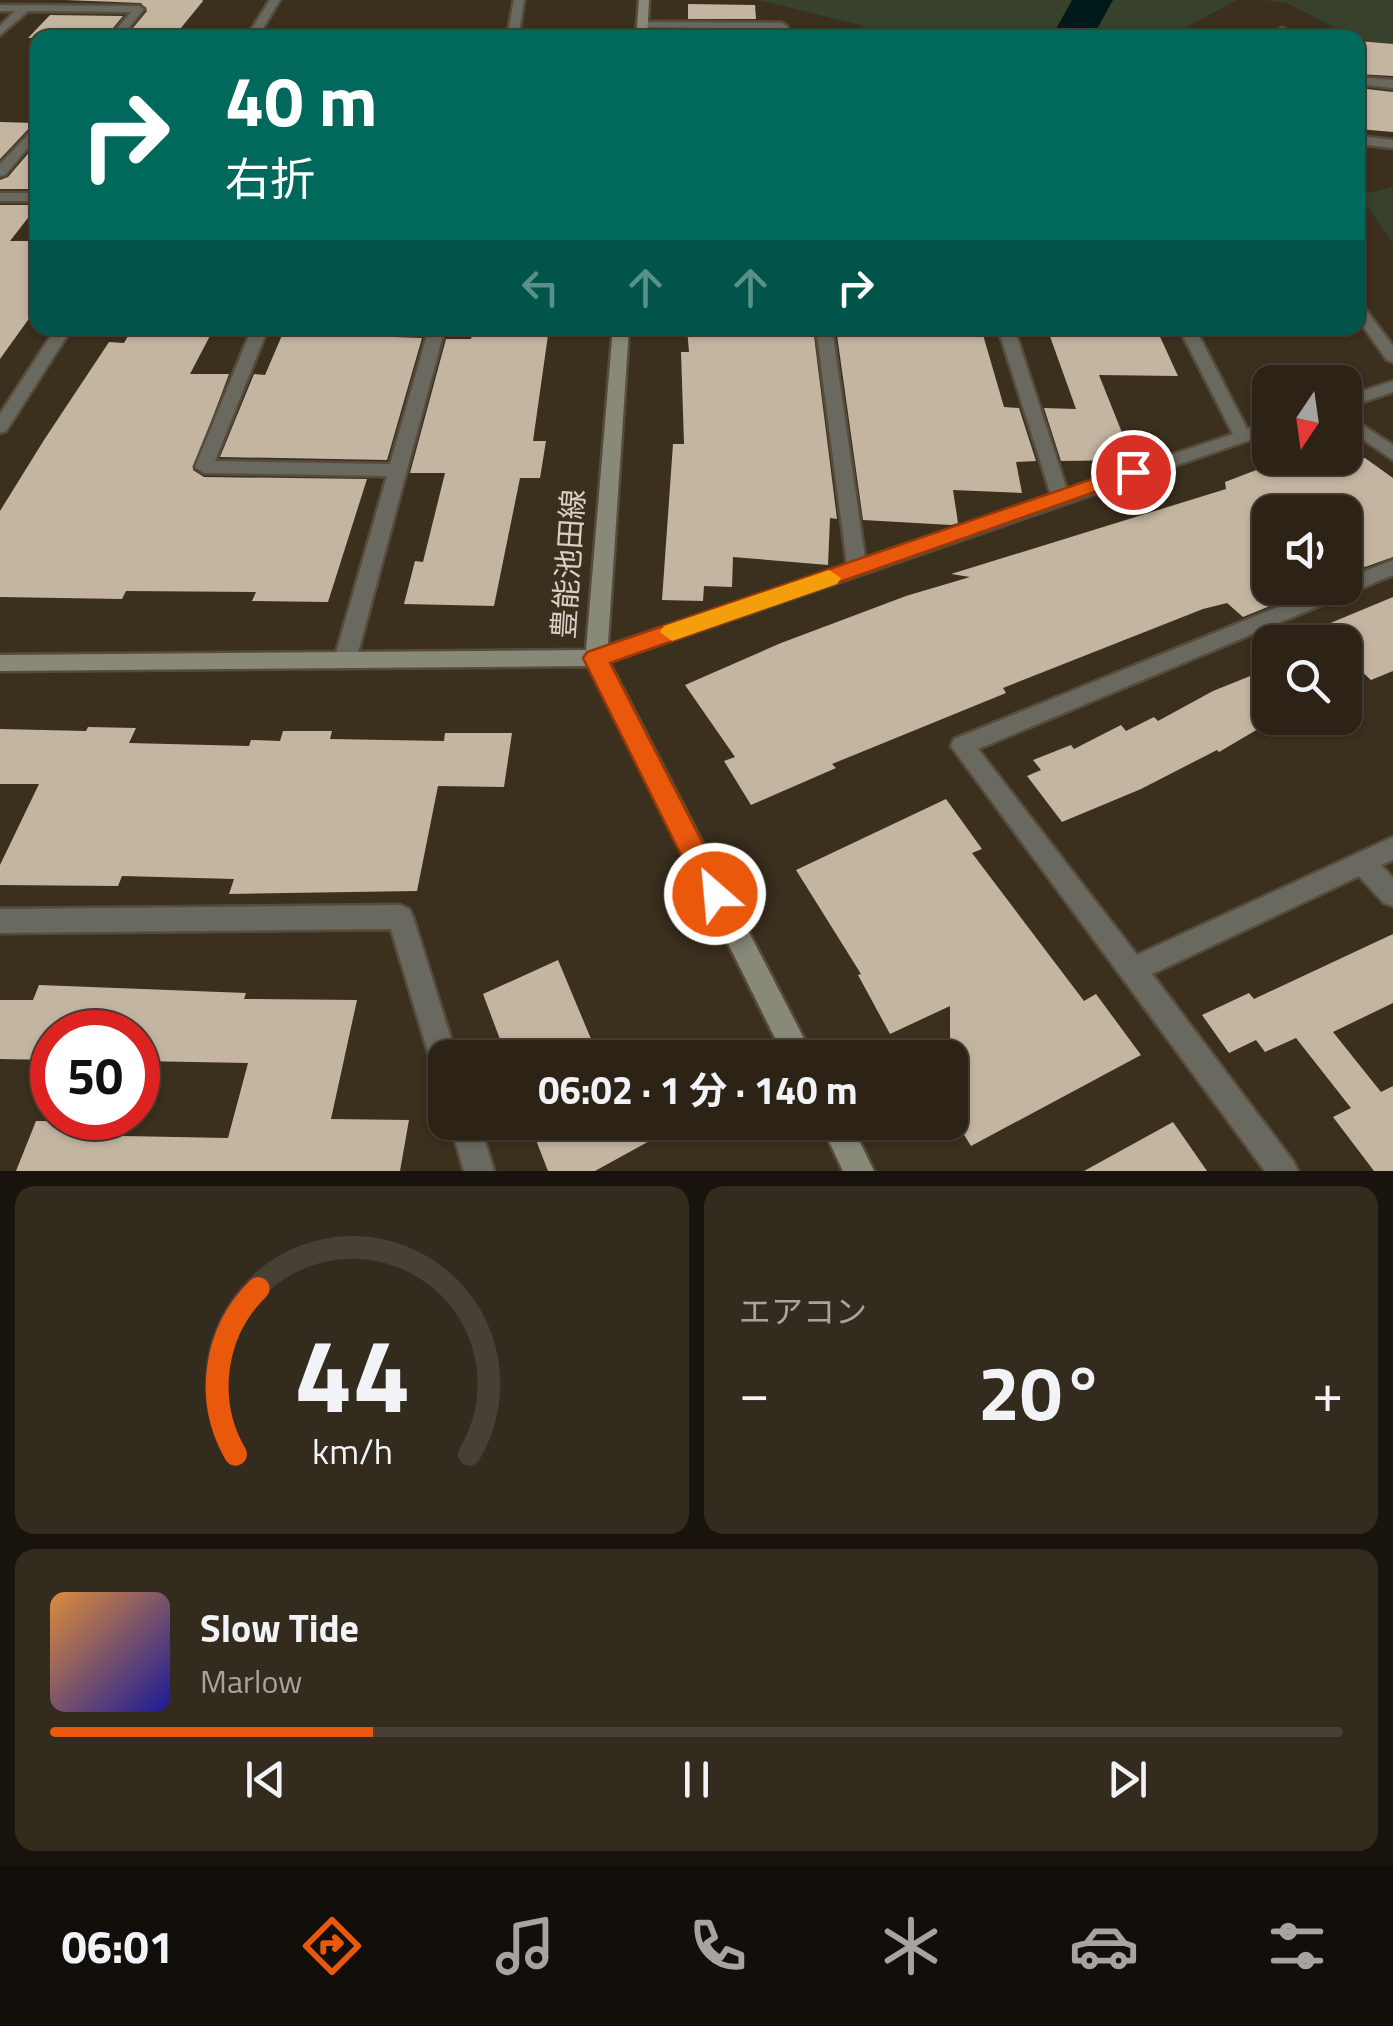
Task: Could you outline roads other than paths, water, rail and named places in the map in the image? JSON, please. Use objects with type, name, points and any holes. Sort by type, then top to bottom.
[{"type":"main road","points":[[642,30],[644,0]]},
{"type":"main road","name":"豊能池田線","points":[[619,335],[596,658],[791,1040]]},
{"type":"main road","points":[[0,663],[596,658]]},
{"type":"main road","points":[[843,1140],[859,1171]]},
{"type":"street","points":[[256,30],[276,0]]},
{"type":"street","points":[[513,30],[519,0]]},
{"type":"street","points":[[0,8],[138,9],[121,30]]},
{"type":"street","points":[[0,32],[24,8]]},
{"type":"street","points":[[670,30],[782,26],[783,30]]},
{"type":"street","points":[[1365,82],[1393,84]]},
{"type":"street","points":[[0,172],[30,137]]},
{"type":"street","points":[[1365,141],[1393,144]]},
{"type":"street","points":[[0,197],[30,197]]},
{"type":"street","points":[[1365,319],[1393,357]]},
{"type":"street","points":[[0,427],[59,335]]},
{"type":"street","points":[[257,335],[204,467],[398,470]]},
{"type":"street","points":[[345,660],[435,335]]},
{"type":"street","points":[[825,335],[857,568]]},
{"type":"street","points":[[1008,335],[1060,496]]},
{"type":"street","points":[[1191,335],[1242,436]]},
{"type":"street","points":[[1362,397],[1393,386]]},
{"type":"street","points":[[1362,431],[1393,454]]},
{"type":"street","points":[[596,658],[1252,433]]},
{"type":"street","points":[[1362,580],[1393,567]]},
{"type":"street","points":[[1283,1171],[962,746],[1301,605]]},
{"type":"street","points":[[1133,970],[1393,848]]},
{"type":"street","points":[[1364,864],[1393,896]]},
{"type":"street","points":[[0,920],[400,917],[438,1040]]},
{"type":"street","points":[[470,1140],[479,1171]]},
{"type":"waterway","points":[[1077,29],[1080,17],[1093,0]]}]
